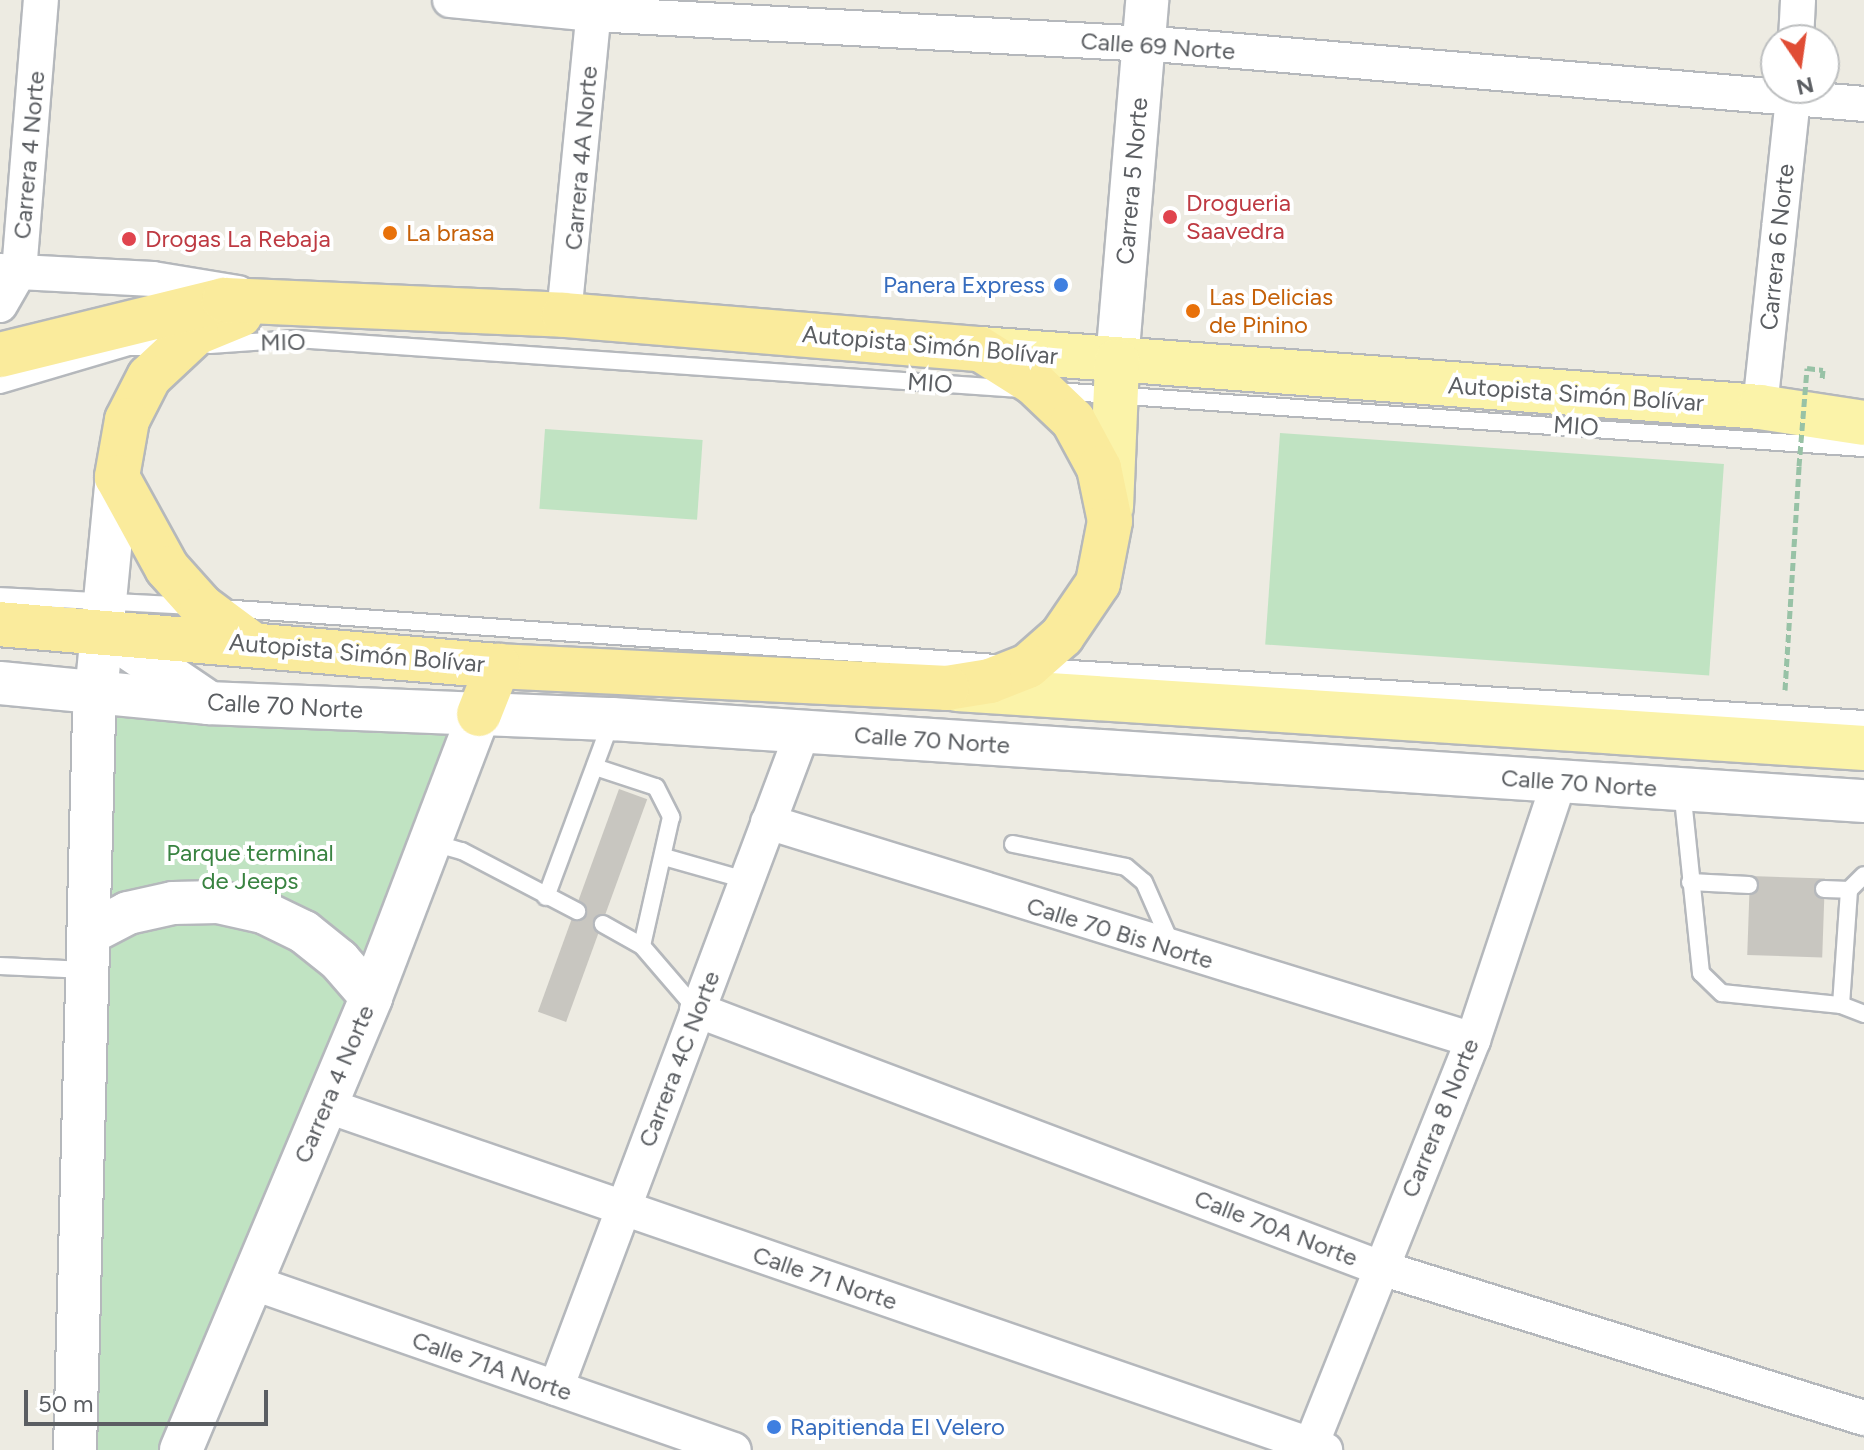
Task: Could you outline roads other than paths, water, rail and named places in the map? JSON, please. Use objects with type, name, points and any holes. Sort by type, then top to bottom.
[{"type":"highway","name":"Autopista Simón Bolívar","points":[[0,355],[224,300],[564,315],[980,349]]},
{"type":"highway","points":[[249,642],[202,607],[152,547],[117,477],[118,453],[134,405],[149,377],[178,347],[224,317],[314,304]]},
{"type":"highway","points":[[947,688],[990,681],[1028,666],[1062,636],[1088,602],[1105,563],[1110,521],[1107,494],[1088,443],[1043,390],[980,349]]},
{"type":"highway","name":"Autopista Simón Bolívar","points":[[0,624],[104,617],[249,642],[498,666],[947,688]]},
{"type":"highway","points":[[479,714],[498,666]]},
{"type":"main road","name":"Autopista Simón Bolívar","points":[[980,349],[1117,377],[1760,407],[1864,423]]},
{"type":"main road","points":[[1110,521],[1117,377]]},
{"type":"main road","name":"Autopista Simón Bolívar","points":[[947,688],[1864,748]]},
{"type":"street","name":"Carrera 4 Norte","points":[[0,305],[10,272],[41,0]]},
{"type":"street","name":"Calle 69 Norte","points":[[450,0],[1143,44],[1760,91]]},
{"type":"street","name":"Carrera 5 Norte","points":[[1117,377],[1147,0]]},
{"type":"street","points":[[1797,24],[1798,0]]},
{"type":"street","name":"Carrera 4A Norte","points":[[564,315],[595,7]]},
{"type":"street","name":"Calle 69 Norte","points":[[1840,101],[1864,104]]},
{"type":"street","name":"Carrera 6 Norte","points":[[1760,407],[1793,104]]},
{"type":"street","points":[[10,272],[153,279],[314,304]]},
{"type":"street","points":[[75,1450],[97,692],[117,477]]},
{"type":"street","points":[[104,617],[209,703]]},
{"type":"street","name":"Calle 70 Norte","points":[[0,683],[209,703],[612,719],[1864,801]]},
{"type":"street","name":"Carrera 4 Norte","points":[[181,1450],[371,997],[479,714]]},
{"type":"street","name":"Carrera 4C Norte","points":[[556,1388],[803,731]]},
{"type":"street","name":"Carrera 8 Norte","points":[[1315,1448],[1378,1267],[1473,1040],[1559,781]]},
{"type":"street","name":"Calle 70 Bis Norte","points":[[768,822],[1172,950],[1473,1040]]},
{"type":"street","points":[[88,952],[128,913],[173,903],[218,902],[263,912],[304,932],[339,960],[371,997]]},
{"type":"street","name":"Calle 70A Norte","points":[[697,1010],[1378,1267],[1864,1418]]},
{"type":"street","name":"Calle 71 Norte","points":[[325,1105],[1315,1448]]},
{"type":"street","name":"Calle 71A Norte","points":[[251,1282],[734,1450]]},
{"type":"lane","name":"MIO","points":[[0,385],[129,347],[296,339],[1043,390],[1117,377],[1864,448]]},
{"type":"lane","points":[[0,596],[104,617],[202,607],[1028,666],[1864,719]]},
{"type":"lane","points":[[546,897],[612,719]]},
{"type":"lane","points":[[595,767],[656,787],[671,817],[642,946]]},
{"type":"lane","points":[[1682,789],[1701,973],[1722,993],[1841,1005],[1864,1014]]},
{"type":"lane","points":[[430,842],[462,851],[577,911]]},
{"type":"lane","points":[[1013,844],[1126,867],[1144,882],[1168,929],[1172,950]]},
{"type":"lane","points":[[664,857],[749,881]]},
{"type":"lane","points":[[1841,1005],[1849,890],[1864,875]]},
{"type":"lane","points":[[1690,882],[1749,885]]},
{"type":"lane","points":[[1824,889],[1849,890]]},
{"type":"lane","points":[[603,924],[642,946],[697,1010]]},
{"type":"lane","points":[[0,966],[88,952]]},
{"type":"place","name":"Drogueria Saavedra","points":[[1170,217]]},
{"type":"place","name":"La brasa","points":[[390,233]]},
{"type":"place","name":"Drogas La Rebaja","points":[[129,239]]},
{"type":"place","name":"Panera Express","points":[[1061,285]]},
{"type":"place","name":"Las Delicias de Pinino","points":[[1193,311]]},
{"type":"place","name":"Rapitienda El Velero","points":[[774,1427]]},
{"type":"park label","name":"Parque terminal de Jeeps","points":[[250,867]]}]
